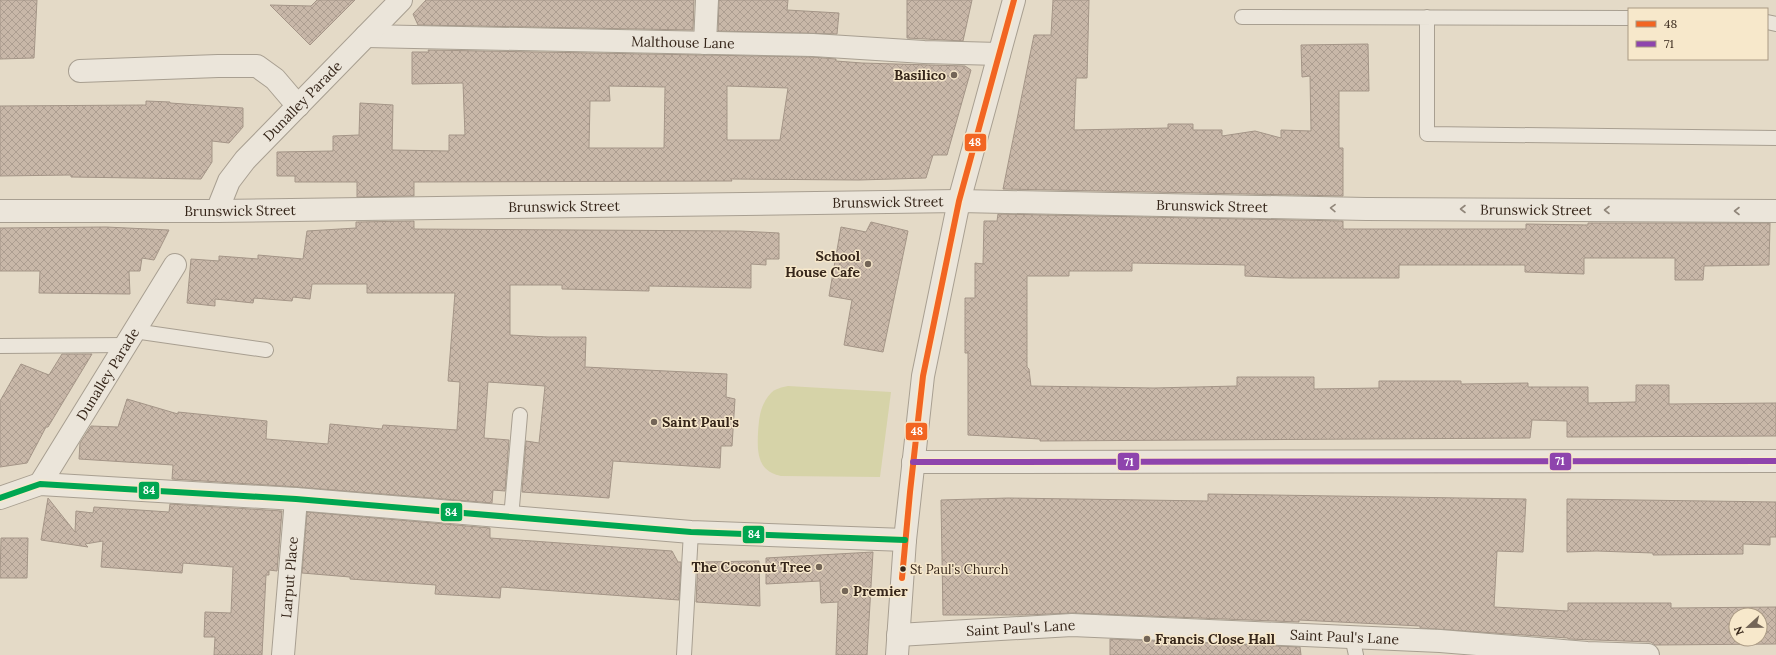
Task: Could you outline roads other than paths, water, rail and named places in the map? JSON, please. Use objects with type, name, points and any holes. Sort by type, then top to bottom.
[{"type":"street","name":"Dunalley Parade","points":[[217,211],[229,181],[246,160],[401,0]]},
{"type":"street","points":[[705,43],[707,0]]},
{"type":"street","points":[[897,645],[905,540],[923,376],[959,201],[1014,0]]},
{"type":"street","name":"Malthouse Lane","points":[[366,36],[813,45],[924,52],[999,54]]},
{"type":"street","points":[[80,71],[257,66],[275,79],[298,106]]},
{"type":"street","name":"Brunswick Street","points":[[0,211],[217,211],[959,201],[1366,209],[1776,211]]},
{"type":"street","name":"Dunalley Parade","points":[[40,484],[175,265]]},
{"type":"street","points":[[913,462],[1776,461]]},
{"type":"street","points":[[0,498],[40,484],[296,500],[691,532],[905,540]]},
{"type":"street","name":"Larput Place","points":[[283,655],[296,500]]},
{"type":"street","name":"Saint Paul's Lane","points":[[897,645],[1072,625],[1354,646],[1440,641],[1587,653],[1648,655]]},
{"type":"lane","points":[[1242,17],[1628,18]]},
{"type":"lane","points":[[1427,17],[1427,134],[1776,138]]},
{"type":"lane","points":[[0,346],[130,338],[266,350]]},
{"type":"lane","points":[[511,518],[520,415]]},
{"type":"lane","points":[[684,655],[691,532]]},
{"type":"place","name":"Basilico","points":[[954,75]]},
{"type":"place","name":"School House Cafe","points":[[868,264]]},
{"type":"place","name":"Saint Paul's","points":[[654,422]]},
{"type":"place","name":"The Coconut Tree","points":[[819,567]]},
{"type":"place","name":"St Paul's Church","points":[[903,569]]},
{"type":"place","name":"Premier","points":[[845,591]]},
{"type":"place","name":"Francis Close Hall","points":[[1147,639]]}]
